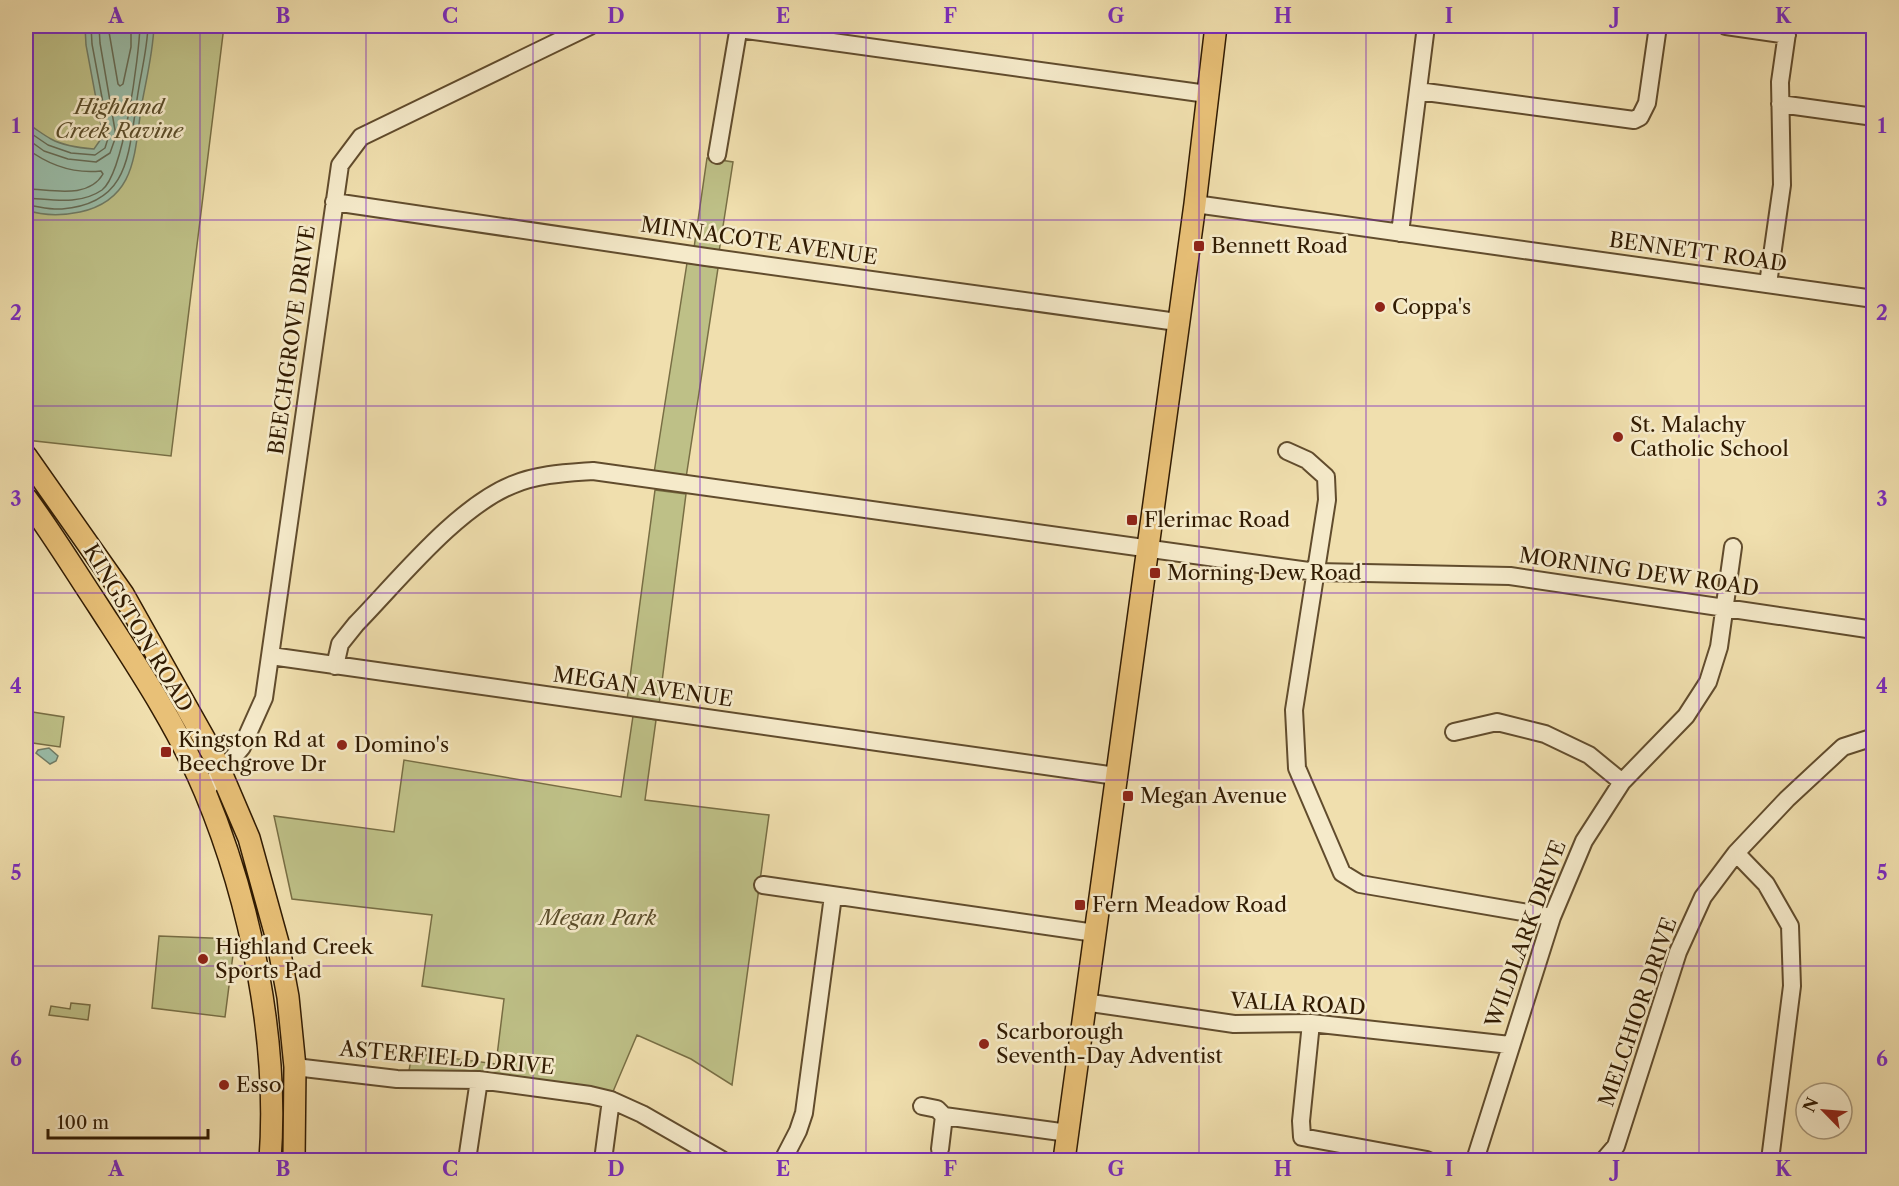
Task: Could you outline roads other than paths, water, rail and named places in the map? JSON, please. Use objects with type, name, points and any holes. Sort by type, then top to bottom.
[{"type":"main road","points":[[1064,1161],[1146,548],[1195,204],[1216,26]]},
{"type":"main road","name":"KINGSTON ROAD","points":[[26,456],[123,594],[221,772],[249,838],[278,943],[288,998],[295,1067],[294,1161]]},
{"type":"main road","name":"KINGSTON ROAD","points":[[26,498],[146,680],[205,791],[252,937],[268,1046],[272,1120],[270,1161]]},
{"type":"street","name":"BEECHGROVE DRIVE","points":[[205,791],[242,747],[264,698],[340,165],[361,136],[590,26]]},
{"type":"street","points":[[1400,233],[1426,26]]},
{"type":"street","points":[[1418,91],[1634,120],[1640,117],[1647,103],[1658,26]]},
{"type":"street","points":[[1726,26],[1788,30],[1780,104],[1782,185],[1768,284]]},
{"type":"street","points":[[717,155],[739,27],[1207,94]]},
{"type":"street","points":[[1780,104],[1874,117]]},
{"type":"street","name":"MINNACOTE AVENUE","points":[[334,202],[1177,322]]},
{"type":"street","name":"BENNETT ROAD","points":[[1195,204],[1874,299]]},
{"type":"street","points":[[1287,451],[1307,460],[1326,477],[1327,500],[1294,710],[1297,768],[1342,873],[1360,884],[1552,917]]},
{"type":"street","points":[[335,666],[340,644],[356,624],[475,505],[513,484],[549,474],[593,471],[672,480],[1146,548]]},
{"type":"street","name":"WILDLARK DRIVE","points":[[1475,1161],[1552,917],[1584,841],[1622,782],[1686,716],[1708,682],[1719,647],[1733,547]]},
{"type":"street","name":"MORNING DEW ROAD","points":[[1146,548],[1316,572],[1510,576],[1874,630]]},
{"type":"street","name":"MEGAN AVENUE","points":[[271,656],[1116,776]]},
{"type":"street","points":[[1454,732],[1497,722],[1545,734],[1589,754],[1622,782]]},
{"type":"street","name":"MELCHIOR DRIVE","points":[[1604,1161],[1616,1146],[1678,952],[1703,897],[1736,853],[1786,799],[1843,747],[1874,737]]},
{"type":"street","points":[[1736,853],[1766,884],[1790,926],[1792,986],[1770,1161]]},
{"type":"street","points":[[763,885],[1095,933]]},
{"type":"street","points":[[783,1161],[804,1113],[833,896]]},
{"type":"street","name":"VALIA ROAD","points":[[1084,1002],[1234,1024],[1311,1023],[1510,1045]]},
{"type":"street","points":[[1311,1023],[1301,1122],[1302,1137],[1427,1161]]},
{"type":"street","name":"ASTERFIELD DRIVE","points":[[295,1067],[397,1079],[479,1080],[611,1100],[642,1114],[722,1161]]},
{"type":"street","points":[[467,1161],[479,1080]]},
{"type":"street","points":[[603,1161],[611,1100]]},
{"type":"street","points":[[922,1106],[936,1109],[945,1116],[1068,1133]]},
{"type":"street","points":[[940,1149],[945,1116]]},
{"type":"water","points":[[85,26],[154,26],[130,171],[113,196],[99,206],[59,215],[26,210],[26,123],[56,141],[78,147],[94,149],[103,136],[86,45]]},
{"type":"water","points":[[49,748],[58,756],[56,761],[50,764],[36,753],[38,750]]},
{"type":"place","name":"Bennett Road","points":[[1199,246]]},
{"type":"place","name":"Coppa's","points":[[1380,307]]},
{"type":"place","name":"St. Malachy Catholic School","points":[[1618,437]]},
{"type":"place","name":"Flerimac Road","points":[[1132,520]]},
{"type":"place","name":"Morning Dew Road","points":[[1155,573]]},
{"type":"place","name":"Domino's","points":[[342,745]]},
{"type":"place","name":"Kingston Rd at Beechgrove Dr","points":[[166,752]]},
{"type":"place","name":"Megan Avenue","points":[[1128,796]]},
{"type":"place","name":"Fern Meadow Road","points":[[1080,905]]},
{"type":"place","name":"Highland Creek Sports Pad","points":[[203,959]]},
{"type":"place","name":"Scarborough Seventh-Day Adventist","points":[[984,1044]]},
{"type":"place","name":"Esso","points":[[224,1085]]},
{"type":"park label","name":"Highland Creek Ravine","points":[[119,119]]},
{"type":"park label","name":"Megan Park","points":[[598,918]]}]
